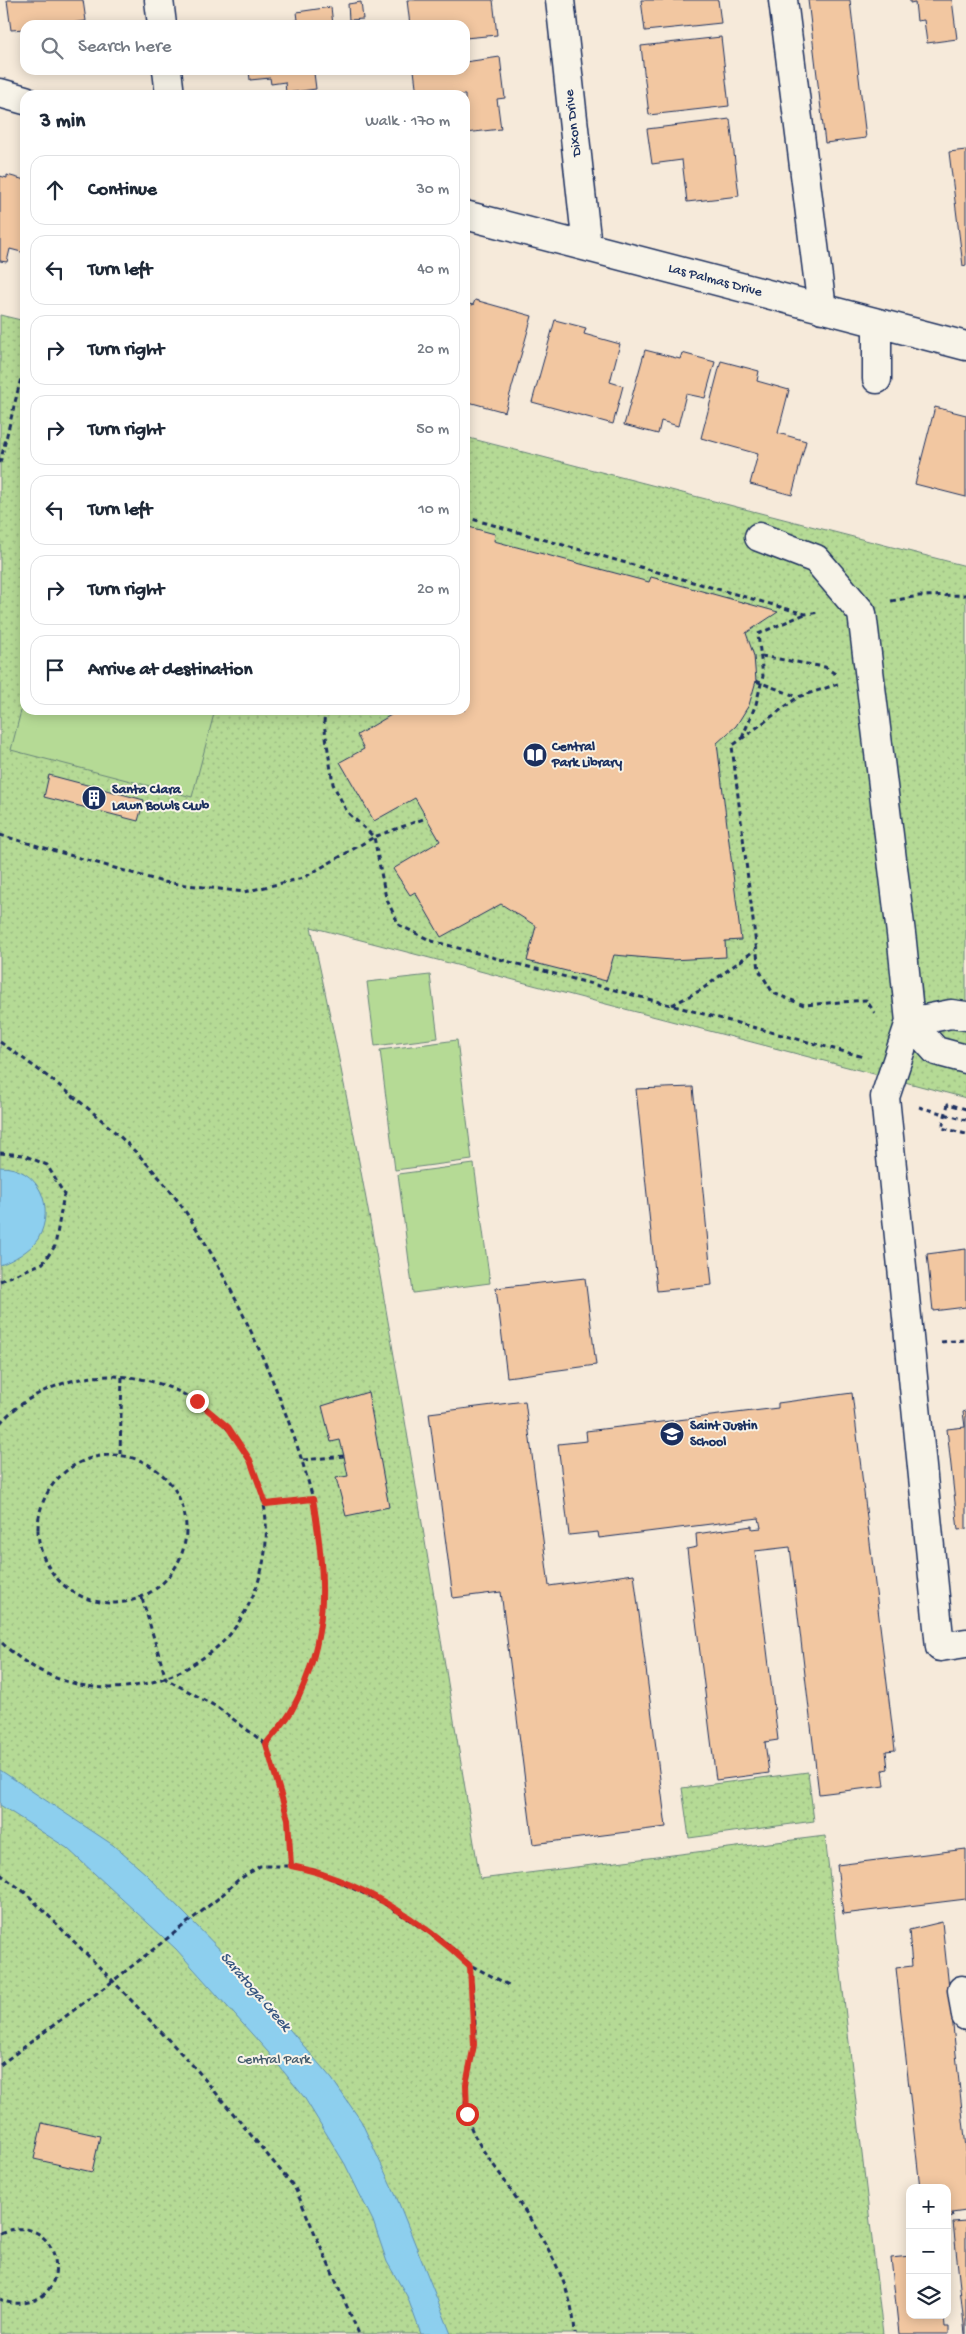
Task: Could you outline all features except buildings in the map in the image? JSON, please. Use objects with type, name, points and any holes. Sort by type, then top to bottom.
[{"type":"street","points":[[159,0],[161,20]]},
{"type":"street","name":"Dixon Drive","points":[[560,0],[588,247]]},
{"type":"street","points":[[783,0],[822,309]]},
{"type":"street","points":[[168,75],[169,90]]},
{"type":"street","points":[[0,93],[20,99]]},
{"type":"street","name":"Las Palmas Drive","points":[[470,217],[966,346]]},
{"type":"street","points":[[877,323],[877,379]]},
{"type":"street","points":[[759,537],[816,559],[862,613],[910,1022],[884,1097],[940,1647],[966,1643]]},
{"type":"street","points":[[910,1022],[951,1014],[966,1016]]},
{"type":"street","points":[[910,1022],[936,1051],[966,1060]]},
{"type":"path","points":[[0,463],[20,382]]},
{"type":"path","points":[[470,518],[805,614]]},
{"type":"path","points":[[742,738],[756,704],[764,676],[758,634],[805,614],[919,596],[966,595]]},
{"type":"path","points":[[761,656],[825,668],[843,678],[842,671]]},
{"type":"path","points":[[756,681],[798,697]]},
{"type":"path","points":[[874,706],[843,682],[798,697],[732,746],[755,950],[759,970],[773,993],[804,1006],[866,1000],[875,1011],[876,1020]]},
{"type":"path","points":[[325,715],[332,784],[347,812],[374,837],[386,898],[399,925],[432,941],[896,1065]]},
{"type":"path","points":[[0,836],[164,882],[244,892],[303,878],[374,837],[426,818]]},
{"type":"path","points":[[672,1005],[702,990],[755,950]]},
{"type":"path","points":[[0,1042],[41,1071],[108,1126],[163,1182],[195,1227],[223,1274],[281,1397],[303,1460],[313,1499],[322,1555],[323,1611],[311,1666],[293,1709],[266,1744]]},
{"type":"path","points":[[884,1097],[966,1120]]},
{"type":"path","points":[[966,1109],[948,1104],[942,1128],[966,1134]]},
{"type":"path","points":[[0,1152],[22,1155],[47,1165],[64,1194],[55,1246],[43,1263],[0,1280]]},
{"type":"path","points":[[120,1454],[122,1375]]},
{"type":"path","points":[[0,1423],[10,1412],[44,1390],[82,1378],[122,1375],[168,1387],[197,1401],[228,1427],[250,1460],[266,1504],[266,1550],[253,1595],[230,1634],[201,1660],[166,1679],[128,1688],[88,1687],[50,1676],[16,1656],[0,1641]]},
{"type":"path","points":[[120,1454],[143,1460],[163,1474],[178,1494],[186,1517],[186,1542],[178,1565],[162,1585],[142,1598],[118,1604],[93,1602],[71,1591],[53,1574],[41,1553],[37,1528],[41,1504],[54,1482],[72,1466],[94,1456],[120,1454]]},
{"type":"path","points":[[303,1460],[344,1456]]},
{"type":"path","points":[[266,1504],[313,1499]]},
{"type":"path","points":[[142,1598],[166,1679],[217,1707],[266,1744],[288,1819],[291,1866]]},
{"type":"path","points":[[0,2065],[220,1897],[238,1880],[260,1866],[291,1866],[316,1871],[382,1902],[446,1943],[470,1966],[509,1985]]},
{"type":"path","points":[[0,1874],[27,1894],[113,1980],[197,2070],[295,2188],[359,2334]]},
{"type":"path","points":[[470,1966],[474,2045],[466,2084],[467,2114],[481,2146],[533,2223],[560,2273],[568,2297],[575,2334]]},
{"type":"path","points":[[0,2232],[10,2228],[24,2228],[36,2232],[47,2240],[54,2251],[56,2264],[55,2277],[49,2289],[39,2298],[28,2303],[16,2304],[0,2299]]},
{"type":"green space","name":"Central Park","points":[[0,315],[20,320],[20,715],[470,715],[470,438],[966,566],[966,1098],[311,927],[336,1045],[381,1283],[480,1879],[825,1836],[883,2334],[0,2334]]},
{"type":"green space","points":[[20,715],[214,715],[192,797],[11,750]]},
{"type":"green space","points":[[430,975],[438,1038],[375,1046],[367,982]]},
{"type":"green space","points":[[457,1040],[472,1160],[395,1170],[380,1050]]},
{"type":"green space","points":[[474,1164],[490,1283],[413,1293],[398,1174]]},
{"type":"green space","points":[[808,1772],[814,1821],[689,1838],[682,1788]]},
{"type":"water","points":[[0,1167],[14,1169],[34,1181],[44,1202],[45,1214],[43,1227],[35,1243],[21,1255],[0,1265]]},
{"type":"water","name":"Saratoga Creek","points":[[0,1770],[113,1845],[146,1874],[230,1960],[332,2079],[361,2121],[396,2196],[451,2334],[421,2334],[407,2296],[387,2262],[373,2221],[345,2164],[304,2097],[268,2052],[176,1949],[67,1848],[0,1805]]},
{"type":"place","name":"Central Park Library","points":[[535,755]]},
{"type":"place","name":"Santa Clara Lawn Bowls CLub","points":[[94,798]]},
{"type":"place","name":"Saint Justin School","points":[[672,1434]]},
{"type":"route","points":[[197,1401],[228,1427],[250,1460],[266,1504],[313,1499],[322,1555],[323,1611],[311,1666],[293,1709],[266,1744],[288,1819],[291,1866],[316,1871],[382,1902],[446,1943],[470,1966],[474,2010],[474,2045],[466,2084],[467,2114]]}]
